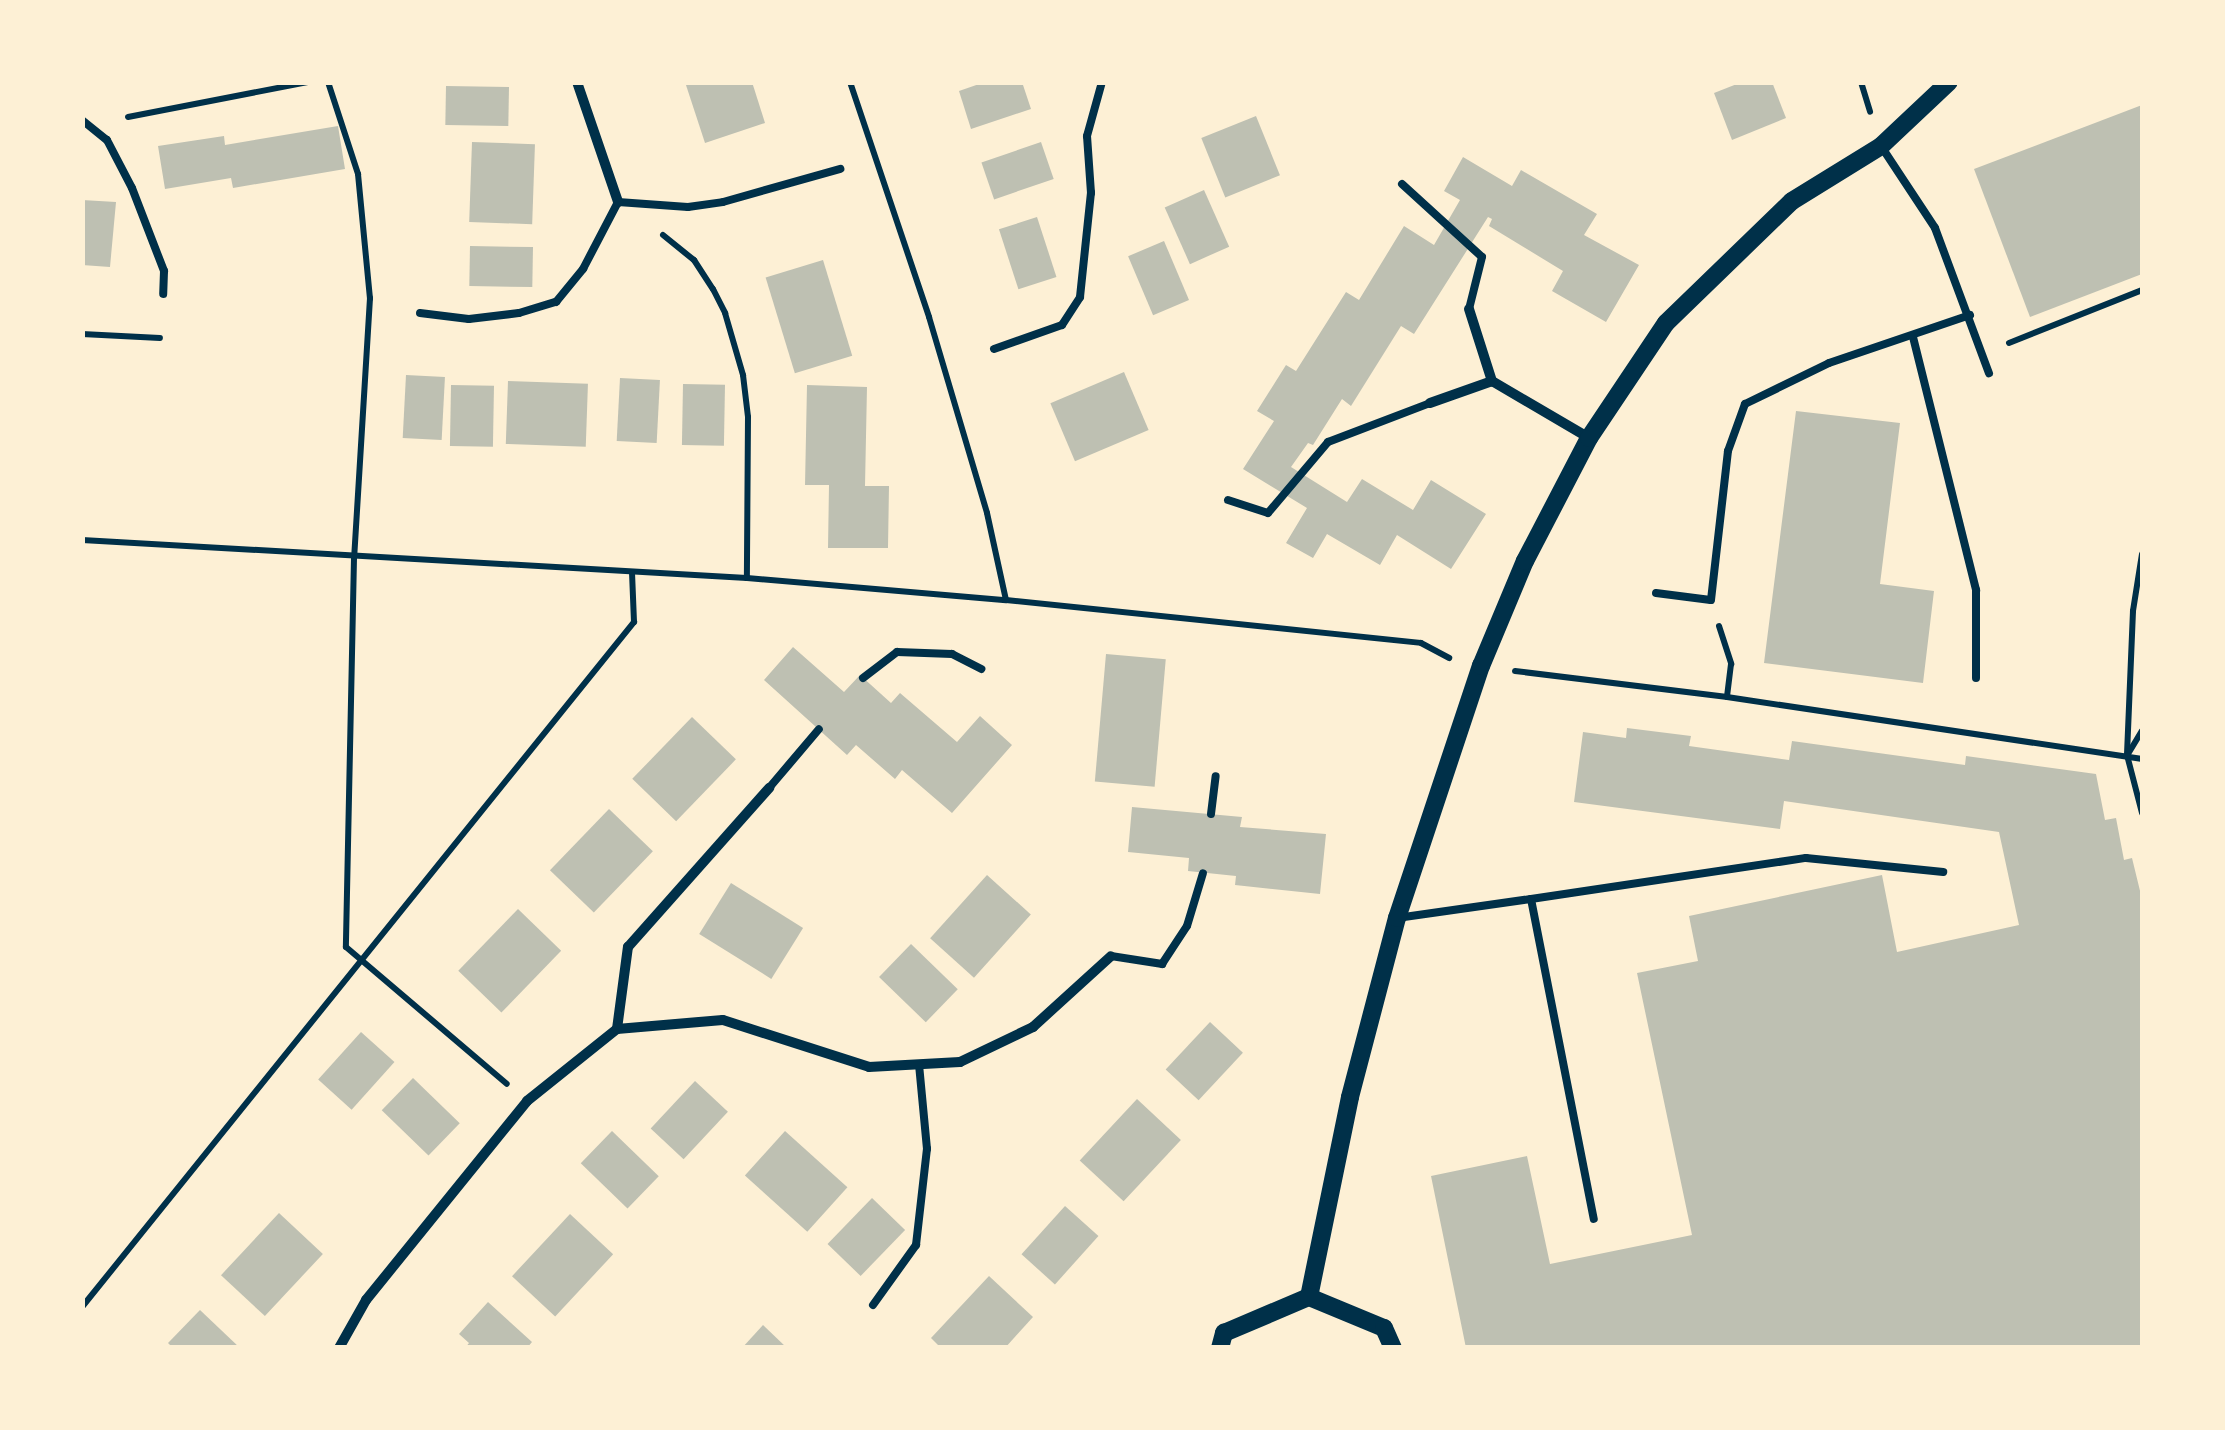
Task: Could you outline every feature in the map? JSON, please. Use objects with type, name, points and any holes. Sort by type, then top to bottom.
[{"type":"street","points":[[577,82],[618,202]]},
{"type":"street","points":[[1310,1297],[1350,1097],[1397,918],[1481,666],[1525,561],[1590,438],[1666,323],[1792,201],[1881,146],[1949,82]]},
{"type":"street","points":[[1469,309],[1492,381],[1590,438]]},
{"type":"street","points":[[1430,403],[1492,381]]},
{"type":"street","points":[[617,1028],[628,946],[769,788]]},
{"type":"street","points":[[340,1348],[366,1300],[527,1100],[617,1028],[723,1020],[869,1066],[960,1062],[1033,1027],[1110,956]]},
{"type":"street","points":[[1220,1348],[1224,1333],[1310,1297],[1384,1328],[1394,1348]]},
{"type":"lane","points":[[994,349],[1062,325],[1080,297],[1091,192],[1087,136],[1102,82]]},
{"type":"lane","points":[[82,120],[107,140],[132,188],[164,271],[163,294]]},
{"type":"lane","points":[[1881,146],[1936,228],[1990,373]]},
{"type":"lane","points":[[420,314],[469,319],[519,314],[556,302],[583,269],[618,202],[688,206],[723,202],[840,169]]},
{"type":"lane","points":[[1402,184],[1482,257],[1469,309]]},
{"type":"lane","points":[[1656,593],[1710,600],[1728,451],[1745,404],[1828,363],[1912,338],[1970,315]]},
{"type":"lane","points":[[1912,338],[1976,590],[1976,678]]},
{"type":"lane","points":[[1228,500],[1268,513],[1328,442],[1430,403]]},
{"type":"lane","points":[[863,678],[873,666],[897,652],[952,654],[981,669]]},
{"type":"lane","points":[[769,788],[819,729]]},
{"type":"lane","points":[[1211,814],[1216,776]]},
{"type":"lane","points":[[1397,918],[1806,858],[1943,872]]},
{"type":"lane","points":[[1110,956],[1162,964],[1187,926],[1203,873]]},
{"type":"lane","points":[[1531,898],[1594,1219]]},
{"type":"lane","points":[[873,1305],[902,1270],[918,1230],[927,1149],[919,1064]]},
{"type":"path","points":[[116,117],[308,82]]},
{"type":"path","points":[[328,82],[358,174],[370,298],[354,558],[346,948],[527,1100]]},
{"type":"path","points":[[850,82],[929,317],[987,513],[1006,600]]},
{"type":"path","points":[[618,202],[694,260],[725,314],[743,376],[748,417],[747,578]]},
{"type":"path","points":[[1982,352],[2142,290]]},
{"type":"path","points":[[82,334],[160,338]]},
{"type":"path","points":[[82,540],[747,578],[1422,643],[1457,663],[2142,759]]},
{"type":"path","points":[[2142,554],[2134,610],[2127,756],[2142,814]]},
{"type":"path","points":[[82,1306],[634,622],[632,573]]},
{"type":"path","points":[[1710,600],[1731,664],[1727,698]]},
{"type":"path","points":[[2127,756],[2142,731]]},
{"type":"building","points":[[685,82],[752,82],[765,123],[705,143]]},
{"type":"building","points":[[985,82],[1022,82],[1031,109],[971,129],[959,91]]},
{"type":"building","points":[[1742,82],[1772,82],[1786,118],[1732,140],[1714,93]]},
{"type":"building","points":[[446,86],[509,87],[508,126],[445,125]]},
{"type":"building","points":[[2142,105],[2142,274],[2030,317],[1974,169]]},
{"type":"building","points":[[1256,116],[1280,175],[1225,197],[1201,138]]},
{"type":"building","points":[[338,126],[345,169],[233,188],[231,178],[165,189],[158,146],[224,136],[225,145]]},
{"type":"building","points":[[472,142],[535,144],[532,224],[469,222]]},
{"type":"building","points":[[1041,142],[1054,179],[994,199],[981,163]]},
{"type":"building","points":[[1463,157],[1512,186],[1521,170],[1597,214],[1584,235],[1639,265],[1606,322],[1552,291],[1563,271],[1489,226],[1492,219],[1488,217],[1414,334],[1401,326],[1351,406],[1342,399],[1313,445],[1308,443],[1291,467],[1347,502],[1362,479],[1413,510],[1431,480],[1486,514],[1451,569],[1397,535],[1380,565],[1327,534],[1313,558],[1286,543],[1307,508],[1243,469],[1274,421],[1257,411],[1286,365],[1296,371],[1346,292],[1359,300],[1404,226],[1434,245],[1460,200],[1444,191]]},
{"type":"building","points":[[1204,190],[1229,247],[1190,264],[1165,207]]},
{"type":"building","points":[[82,200],[116,202],[110,267],[82,265]]},
{"type":"building","points":[[1037,217],[1056,277],[1018,289],[999,229]]},
{"type":"building","points":[[1164,241],[1189,300],[1153,315],[1128,256]]},
{"type":"building","points":[[470,246],[533,247],[532,287],[469,286]]},
{"type":"building","points":[[823,260],[852,356],[795,373],[766,278]]},
{"type":"building","points":[[1124,372],[1149,430],[1075,461],[1050,403]]},
{"type":"building","points":[[406,375],[445,377],[442,440],[403,438]]},
{"type":"building","points":[[620,378],[660,380],[657,443],[617,441]]},
{"type":"building","points":[[508,381],[588,384],[586,447],[506,444]]},
{"type":"building","points":[[683,384],[725,385],[724,446],[682,445]]},
{"type":"building","points":[[451,385],[494,386],[493,447],[450,446]]},
{"type":"building","points":[[807,385],[867,387],[865,486],[889,486],[888,548],[828,548],[829,485],[805,485]]},
{"type":"building","points":[[1796,411],[1900,423],[1880,584],[1934,591],[1923,683],[1764,663]]},
{"type":"building","points":[[793,647],[844,692],[860,675],[891,703],[900,693],[957,742],[980,716],[1012,745],[952,813],[902,770],[895,779],[856,745],[847,755],[764,680]]},
{"type":"building","points":[[1106,654],[1166,659],[1155,787],[1095,782]]},
{"type":"building","points":[[692,717],[736,759],[676,821],[632,779]]},
{"type":"building","points":[[1627,728],[1691,736],[1689,746],[1789,760],[1792,741],[1965,765],[1966,756],[2096,774],[2105,820],[2116,818],[2124,860],[2132,858],[2142,899],[2142,1348],[1466,1348],[1431,1176],[1527,1156],[1550,1264],[1692,1235],[1637,973],[1698,961],[1689,916],[1882,875],[1897,952],[2019,925],[1999,832],[1784,801],[1780,829],[1574,802],[1583,732],[1626,738]]},
{"type":"building","points":[[1132,807],[1242,817],[1240,827],[1326,834],[1320,894],[1235,885],[1236,876],[1188,871],[1189,858],[1128,852]]},
{"type":"building","points":[[609,809],[653,851],[594,913],[550,870]]},
{"type":"building","points":[[987,875],[1031,914],[974,978],[930,938]]},
{"type":"building","points":[[731,883],[803,928],[771,979],[699,934]]},
{"type":"building","points":[[518,909],[561,951],[501,1013],[458,971]]},
{"type":"building","points":[[911,944],[958,989],[926,1022],[879,977]]},
{"type":"building","points":[[1210,1022],[1243,1053],[1199,1100],[1166,1070]]},
{"type":"building","points":[[361,1032],[394,1062],[352,1110],[318,1080]]},
{"type":"building","points":[[413,1078],[460,1123],[428,1156],[382,1110]]},
{"type":"building","points":[[695,1081],[728,1112],[684,1159],[651,1129]]},
{"type":"building","points":[[1137,1099],[1181,1140],[1124,1201],[1080,1160]]},
{"type":"building","points":[[612,1131],[659,1176],[627,1209],[581,1163]]},
{"type":"building","points":[[785,1131],[847,1187],[807,1232],[745,1176]]},
{"type":"building","points":[[872,1198],[905,1230],[861,1276],[828,1244]]},
{"type":"building","points":[[1065,1206],[1098,1236],[1055,1284],[1022,1254]]},
{"type":"building","points":[[279,1213],[323,1254],[265,1316],[221,1275]]},
{"type":"building","points":[[570,1214],[613,1254],[555,1316],[512,1276]]},
{"type":"building","points":[[989,1276],[1033,1317],[1005,1348],[941,1348],[931,1338]]},
{"type":"building","points":[[488,1302],[532,1342],[527,1348],[465,1348],[469,1343],[459,1334]]},
{"type":"building","points":[[200,1310],[240,1348],[173,1348],[168,1343]]},
{"type":"building","points":[[763,1325],[787,1348],[742,1348]]}]
